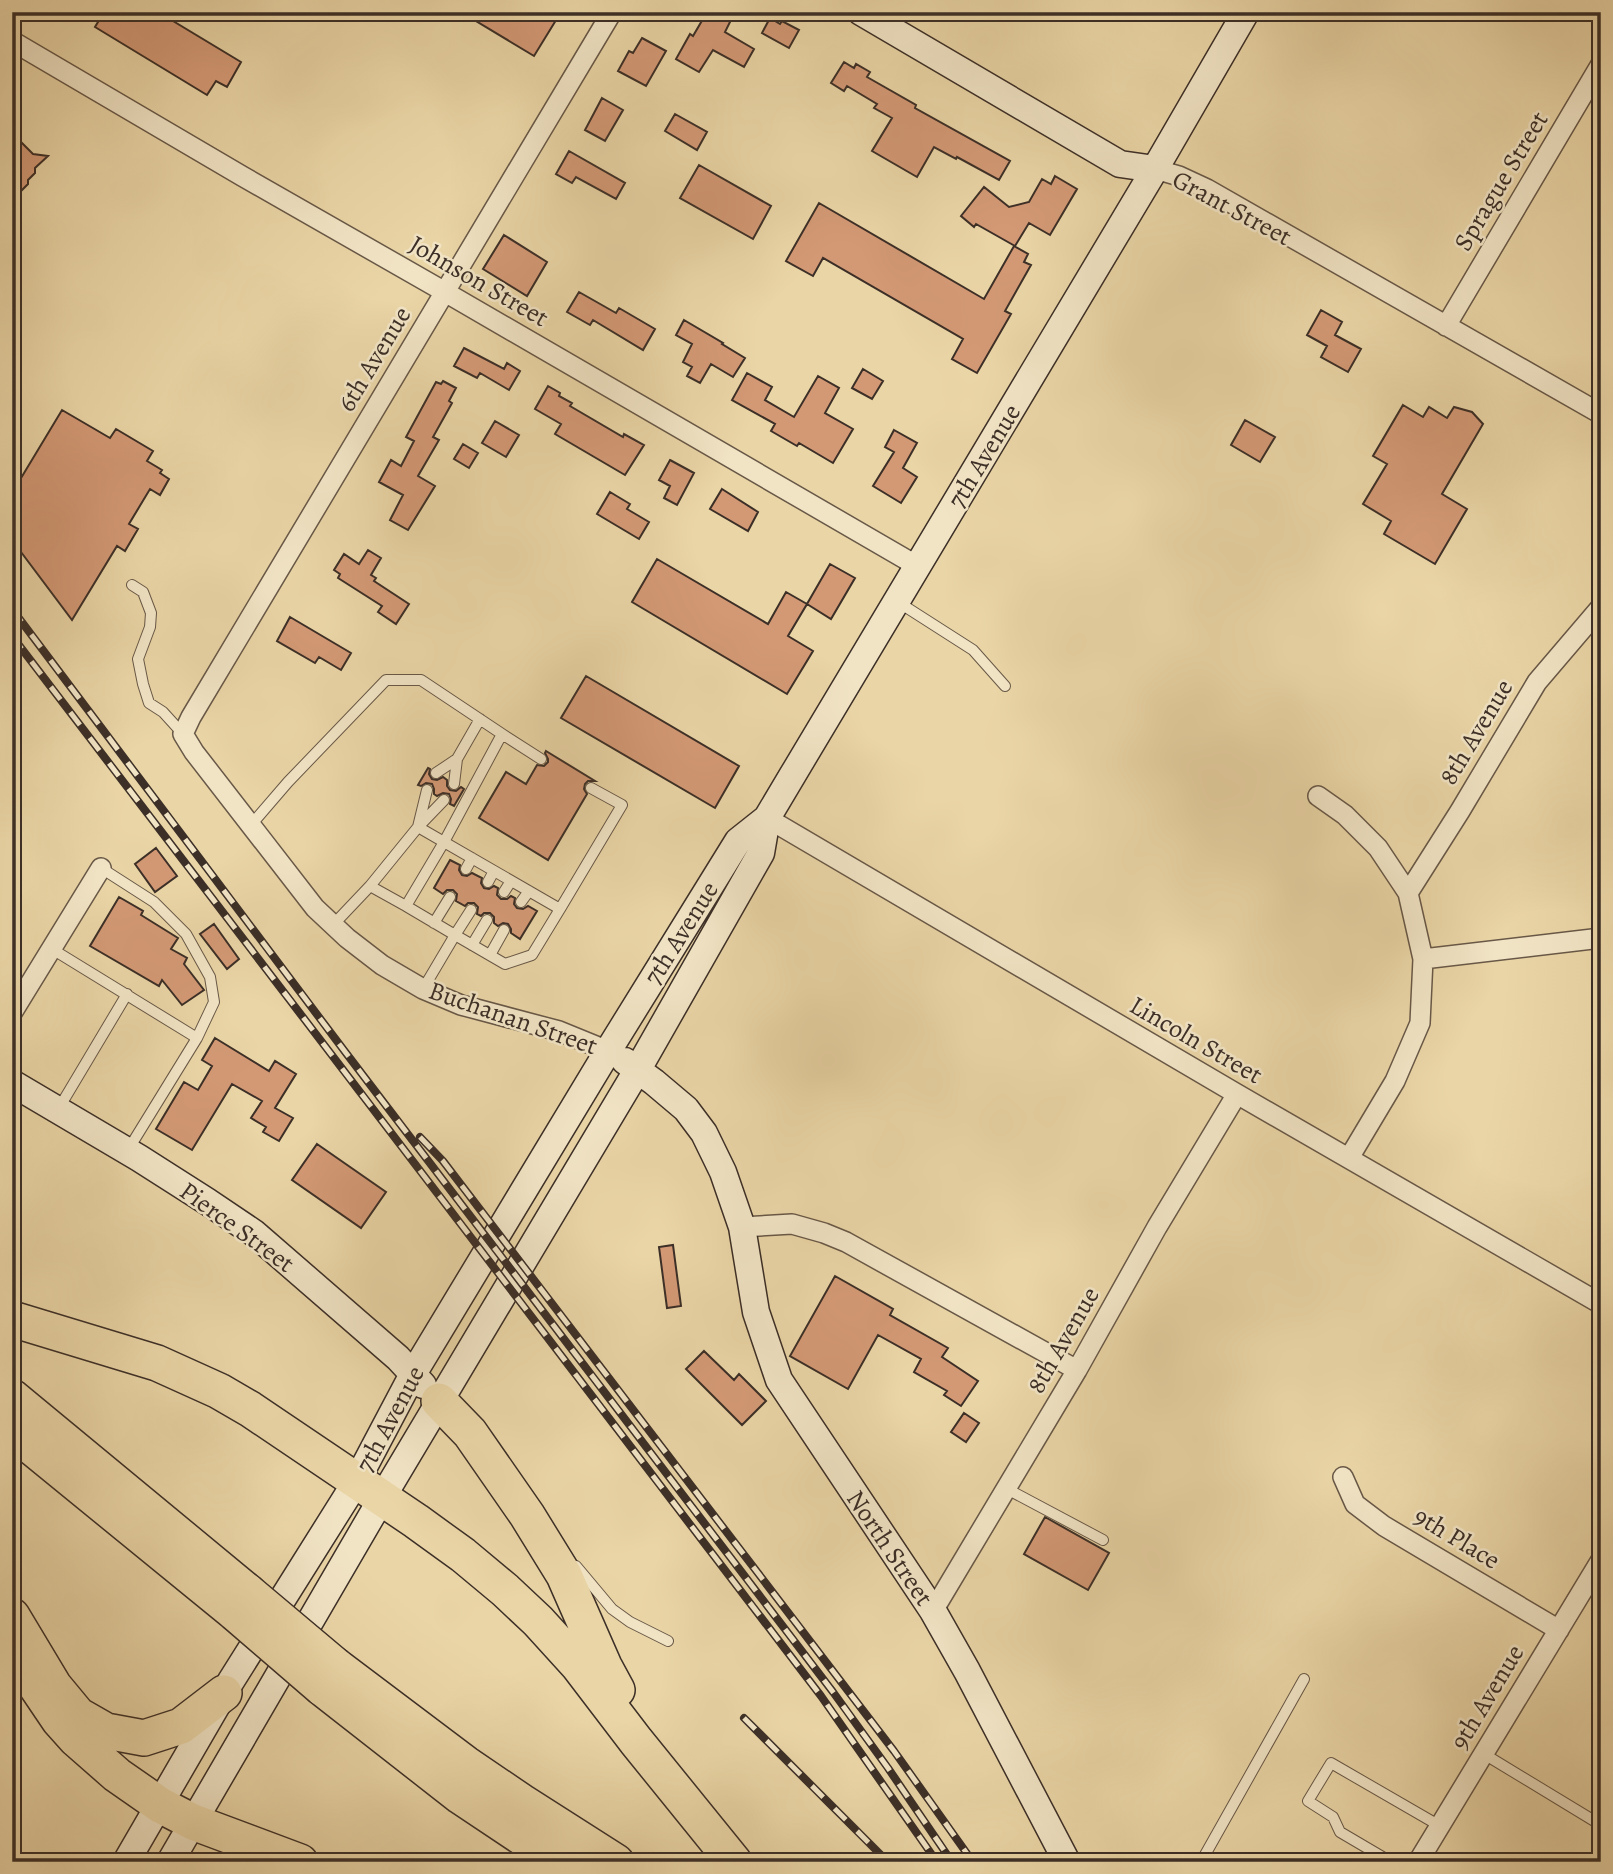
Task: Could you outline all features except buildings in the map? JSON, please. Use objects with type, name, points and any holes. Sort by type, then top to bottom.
[{"type":"highway","points":[[12,1319],[157,1363],[219,1391],[250,1409],[463,1555],[538,1621],[578,1665],[734,1862]]},
{"type":"highway","points":[[12,1397],[329,1677],[460,1797],[559,1862]]},
{"type":"highway","points":[[439,1401],[470,1433],[564,1575],[604,1666],[658,1768]]},
{"type":"highway","points":[[12,1431],[93,1497]]},
{"type":"highway","points":[[12,1443],[23,1448],[241,1602]]},
{"type":"highway","points":[[12,1616],[41,1665],[70,1706],[78,1715],[106,1731],[144,1738],[169,1730],[188,1722],[224,1693]]},
{"type":"highway","points":[[12,1641],[36,1686],[59,1720],[76,1740],[117,1775],[160,1805],[193,1822],[300,1862]]},
{"type":"highway","points":[[329,1677],[616,1862]]},
{"type":"street","name":"6th Avenue","points":[[183,734],[612,12]]},
{"type":"street","name":"Grant Street","points":[[861,12],[1120,164],[1179,176],[1207,190],[1601,414]]},
{"type":"street","name":"7th Avenue","points":[[125,1862],[224,1693],[369,1490],[413,1374],[738,841],[767,818],[919,567],[1246,12]]},
{"type":"street","name":"Johnson Street","points":[[12,41],[919,567]]},
{"type":"street","name":"Sprague Street","points":[[1446,326],[1601,64]]},
{"type":"street","name":"8th Avenue","points":[[1408,893],[1537,682],[1601,607]]},
{"type":"street","name":"Buchanan Street","points":[[183,734],[194,752],[315,908],[347,938],[382,965],[423,989],[461,1005],[559,1031],[608,1051],[638,1069],[686,1109],[704,1133],[723,1172],[742,1227]]},
{"type":"street","points":[[1318,796],[1345,815],[1378,848],[1408,893],[1423,959],[1420,1023],[1395,1081],[1349,1158]]},
{"type":"street","points":[[170,1862],[369,1490],[439,1401],[638,1069],[761,853],[767,818]]},
{"type":"street","name":"Lincoln Street","points":[[767,818],[1601,1304]]},
{"type":"street","points":[[12,1013],[101,868]]},
{"type":"street","points":[[1423,959],[1601,938]]},
{"type":"street","name":"Pierce Street","points":[[12,1083],[128,1151],[254,1233],[398,1358],[439,1401]]},
{"type":"street","name":"8th Avenue","points":[[933,1611],[1237,1094]]},
{"type":"street","points":[[742,1227],[792,1224],[846,1242],[1077,1370]]},
{"type":"street","name":"North Street","points":[[742,1227],[756,1312],[779,1380],[933,1611],[1067,1862]]},
{"type":"street","name":"9th Place","points":[[1343,1477],[1355,1504],[1384,1525],[1559,1630]]},
{"type":"street","name":"9th Avenue","points":[[1418,1862],[1601,1560]]},
{"type":"lane","points":[[132,585],[143,592],[151,612],[150,627],[138,659],[142,684],[149,703],[163,712],[183,734]]},
{"type":"lane","points":[[898,602],[973,650],[1005,686]]},
{"type":"lane","points":[[251,825],[288,782],[386,680],[421,680],[541,759]]},
{"type":"lane","points":[[454,784],[457,759],[480,719]]},
{"type":"lane","points":[[406,906],[502,734]]},
{"type":"lane","points":[[436,773],[457,759]]},
{"type":"lane","points":[[370,886],[506,964],[532,955],[622,805],[591,788]]},
{"type":"lane","points":[[418,827],[427,790]]},
{"type":"lane","points":[[333,925],[444,800]]},
{"type":"lane","points":[[418,827],[560,909]]},
{"type":"lane","points":[[466,869],[472,858]]},
{"type":"lane","points":[[101,868],[153,902],[186,934],[211,977],[214,1002],[197,1038],[128,1151]]},
{"type":"lane","points":[[488,882],[494,871]]},
{"type":"lane","points":[[504,892],[511,881]]},
{"type":"lane","points":[[521,902],[528,891]]},
{"type":"lane","points":[[434,923],[450,897]]},
{"type":"lane","points":[[423,989],[471,910]]},
{"type":"lane","points":[[472,945],[487,920]]},
{"type":"lane","points":[[490,955],[504,930]]},
{"type":"lane","points":[[52,949],[197,1038]]},
{"type":"lane","points":[[58,1110],[127,995]]},
{"type":"lane","points":[[1007,1489],[1103,1540]]},
{"type":"lane","points":[[527,1516],[563,1551]]},
{"type":"lane","points":[[571,1560],[612,1609],[630,1622],[668,1641]]},
{"type":"lane","points":[[1201,1862],[1304,1679]]},
{"type":"lane","points":[[1483,1754],[1601,1825]]},
{"type":"lane","points":[[1391,1862],[1340,1832],[1333,1817],[1308,1801],[1331,1763],[1440,1826]]},
{"type":"lane","points":[[1592,1862],[1601,1848]]},
{"type":"railway","points":[[12,609],[833,1692],[952,1862]]},
{"type":"railway","points":[[12,636],[821,1696],[937,1862]]},
{"type":"railway","points":[[420,1137],[443,1161],[894,1751],[973,1862]]},
{"type":"railway","points":[[744,1718],[888,1862]]}]
